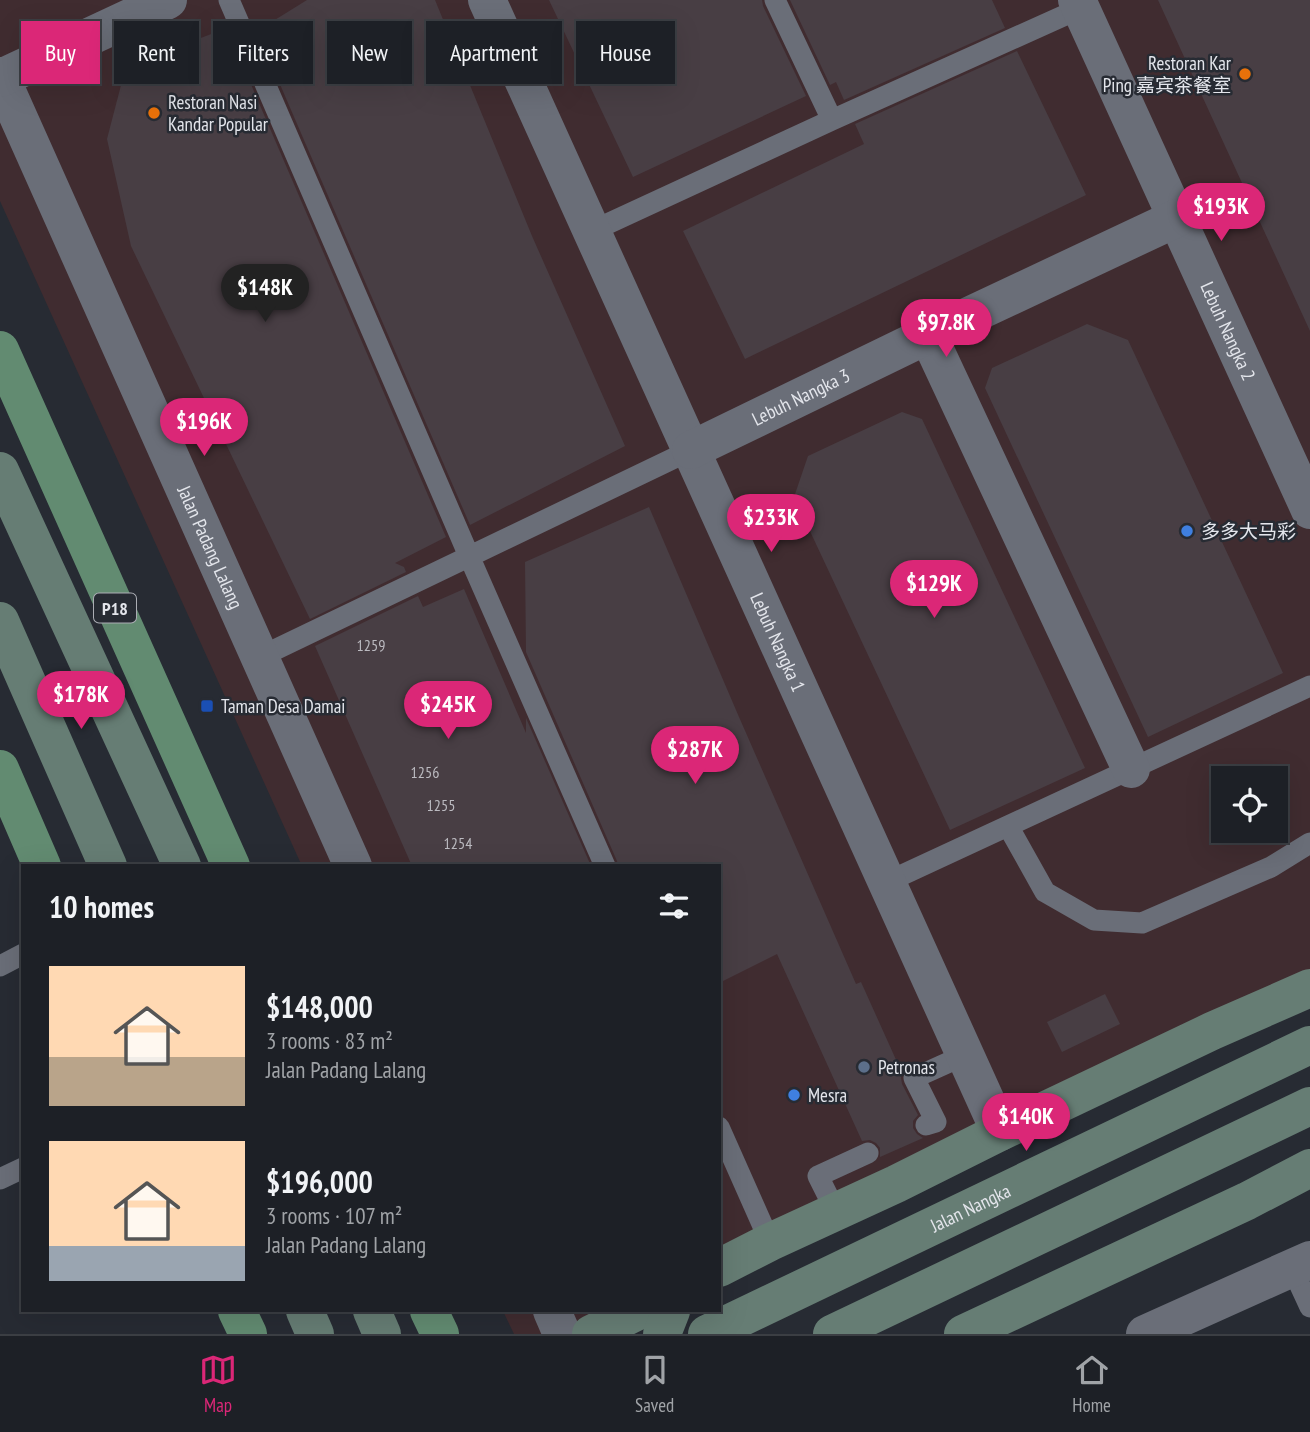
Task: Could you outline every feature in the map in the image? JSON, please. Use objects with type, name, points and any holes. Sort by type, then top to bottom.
[{"type":"main road","name":"P18","points":[[0,350],[230,864]]},
{"type":"main road","points":[[0,769],[41,864]]},
{"type":"main road","points":[[237,1312],[248,1334]]},
{"type":"main road","points":[[429,1312],[440,1334]]},
{"type":"street","points":[[1,77],[168,0]]},
{"type":"street","name":"Lebuh Nangka 1","points":[[487,0],[1000,1132]]},
{"type":"street","name":"Lebuh Nangka 2","points":[[1079,4],[1310,508]]},
{"type":"street","name":"Jalan Padang Lalang","points":[[1,77],[352,864]]},
{"type":"street","name":"Lebuh Nangka 3","points":[[691,450],[1177,218]]},
{"type":"street","points":[[928,335],[1131,769]]},
{"type":"street","points":[[0,471],[181,864]]},
{"type":"street","points":[[0,621],[107,864]]},
{"type":"street","points":[[721,1267],[1212,1031],[1310,988]]},
{"type":"street","name":"Jalan Nangka","points":[[707,1334],[1310,1045]]},
{"type":"street","points":[[832,1334],[1310,1107]]},
{"type":"street","points":[[963,1334],[1247,1201],[1310,1168]]},
{"type":"street","points":[[1144,1334],[1301,1264]]},
{"type":"street","points":[[305,1312],[315,1334]]},
{"type":"street","points":[[372,1312],[382,1334]]},
{"type":"street","points":[[552,1312],[562,1334]]},
{"type":"street","points":[[591,1334],[636,1312]]},
{"type":"street","points":[[662,1334],[671,1312]]},
{"type":"lane","points":[[229,0],[604,864]]},
{"type":"lane","points":[[775,0],[832,120]]},
{"type":"lane","points":[[592,231],[1079,4]]},
{"type":"lane","points":[[260,657],[691,450]]},
{"type":"lane","points":[[887,882],[1310,686]]},
{"type":"lane","points":[[1008,826],[1045,892],[1094,920],[1142,923],[1271,867],[1310,843]]},
{"type":"lane","points":[[0,967],[21,955]]},
{"type":"lane","points":[[926,1125],[936,1122],[914,1078],[965,1055]]},
{"type":"lane","points":[[721,1131],[770,1242]]},
{"type":"lane","points":[[836,1212],[818,1176],[868,1153]]},
{"type":"lane","points":[[0,1179],[21,1169]]},
{"type":"lane","points":[[1301,1264],[1310,1307]]},
{"type":"shaded area","points":[[0,0],[1310,0],[1310,970],[721,1287],[721,864],[301,864],[0,201]]},
{"type":"shaded area","points":[[503,1312],[674,1312],[633,1334],[514,1334]]},
{"type":"building","points":[[307,0],[435,0],[444,21],[426,21],[426,84],[470,84],[532,236],[625,446],[470,525],[280,84],[313,84],[313,21],[273,21]]},
{"type":"building","points":[[549,0],[762,0],[806,96],[633,177],[589,84],[675,84],[675,21],[576,21],[576,57],[562,27],[562,21],[559,21]]},
{"type":"building","points":[[790,0],[992,0],[1005,28],[844,100],[836,82],[830,85]]},
{"type":"building","points":[[1158,0],[1310,0],[1310,331]]},
{"type":"building","points":[[213,33],[213,84],[251,84],[446,537],[395,563],[404,567],[406,572],[310,619],[131,246],[107,139],[121,84],[199,84],[199,39]]},
{"type":"building","points":[[1017,51],[1086,195],[745,359],[683,231],[864,144],[855,124]]},
{"type":"building","points":[[1087,324],[1128,340],[1283,673],[1148,737],[985,388],[992,368]]},
{"type":"building","points":[[902,412],[922,419],[1085,768],[950,830],[794,497],[808,456]]},
{"type":"building","points":[[649,507],[856,984],[861,982],[902,1073],[902,1084],[918,1115],[913,1121],[913,1128],[923,1138],[880,1157],[880,1148],[876,1143],[870,1140],[862,1141],[777,954],[721,982],[721,864],[618,864],[526,652],[525,562]]},
{"type":"building","points":[[464,589],[526,733],[526,718],[590,864],[411,864],[315,646],[418,596],[423,607]]},
{"type":"building","points":[[1105,994],[1120,1024],[1062,1052],[1047,1022]]},
{"type":"place","name":"Restoran Kar Ping 嘉宾茶餐室","points":[[1245,74]]},
{"type":"place","name":"Restoran Nasi Kandar Popular","points":[[154,113]]},
{"type":"place","name":"多多大马彩","points":[[1187,531]]},
{"type":"place","name":"Taman Desa Damai","points":[[207,706]]},
{"type":"place","name":"Petronas","points":[[864,1067]]},
{"type":"place","name":"Mesra","points":[[794,1095]]}]
